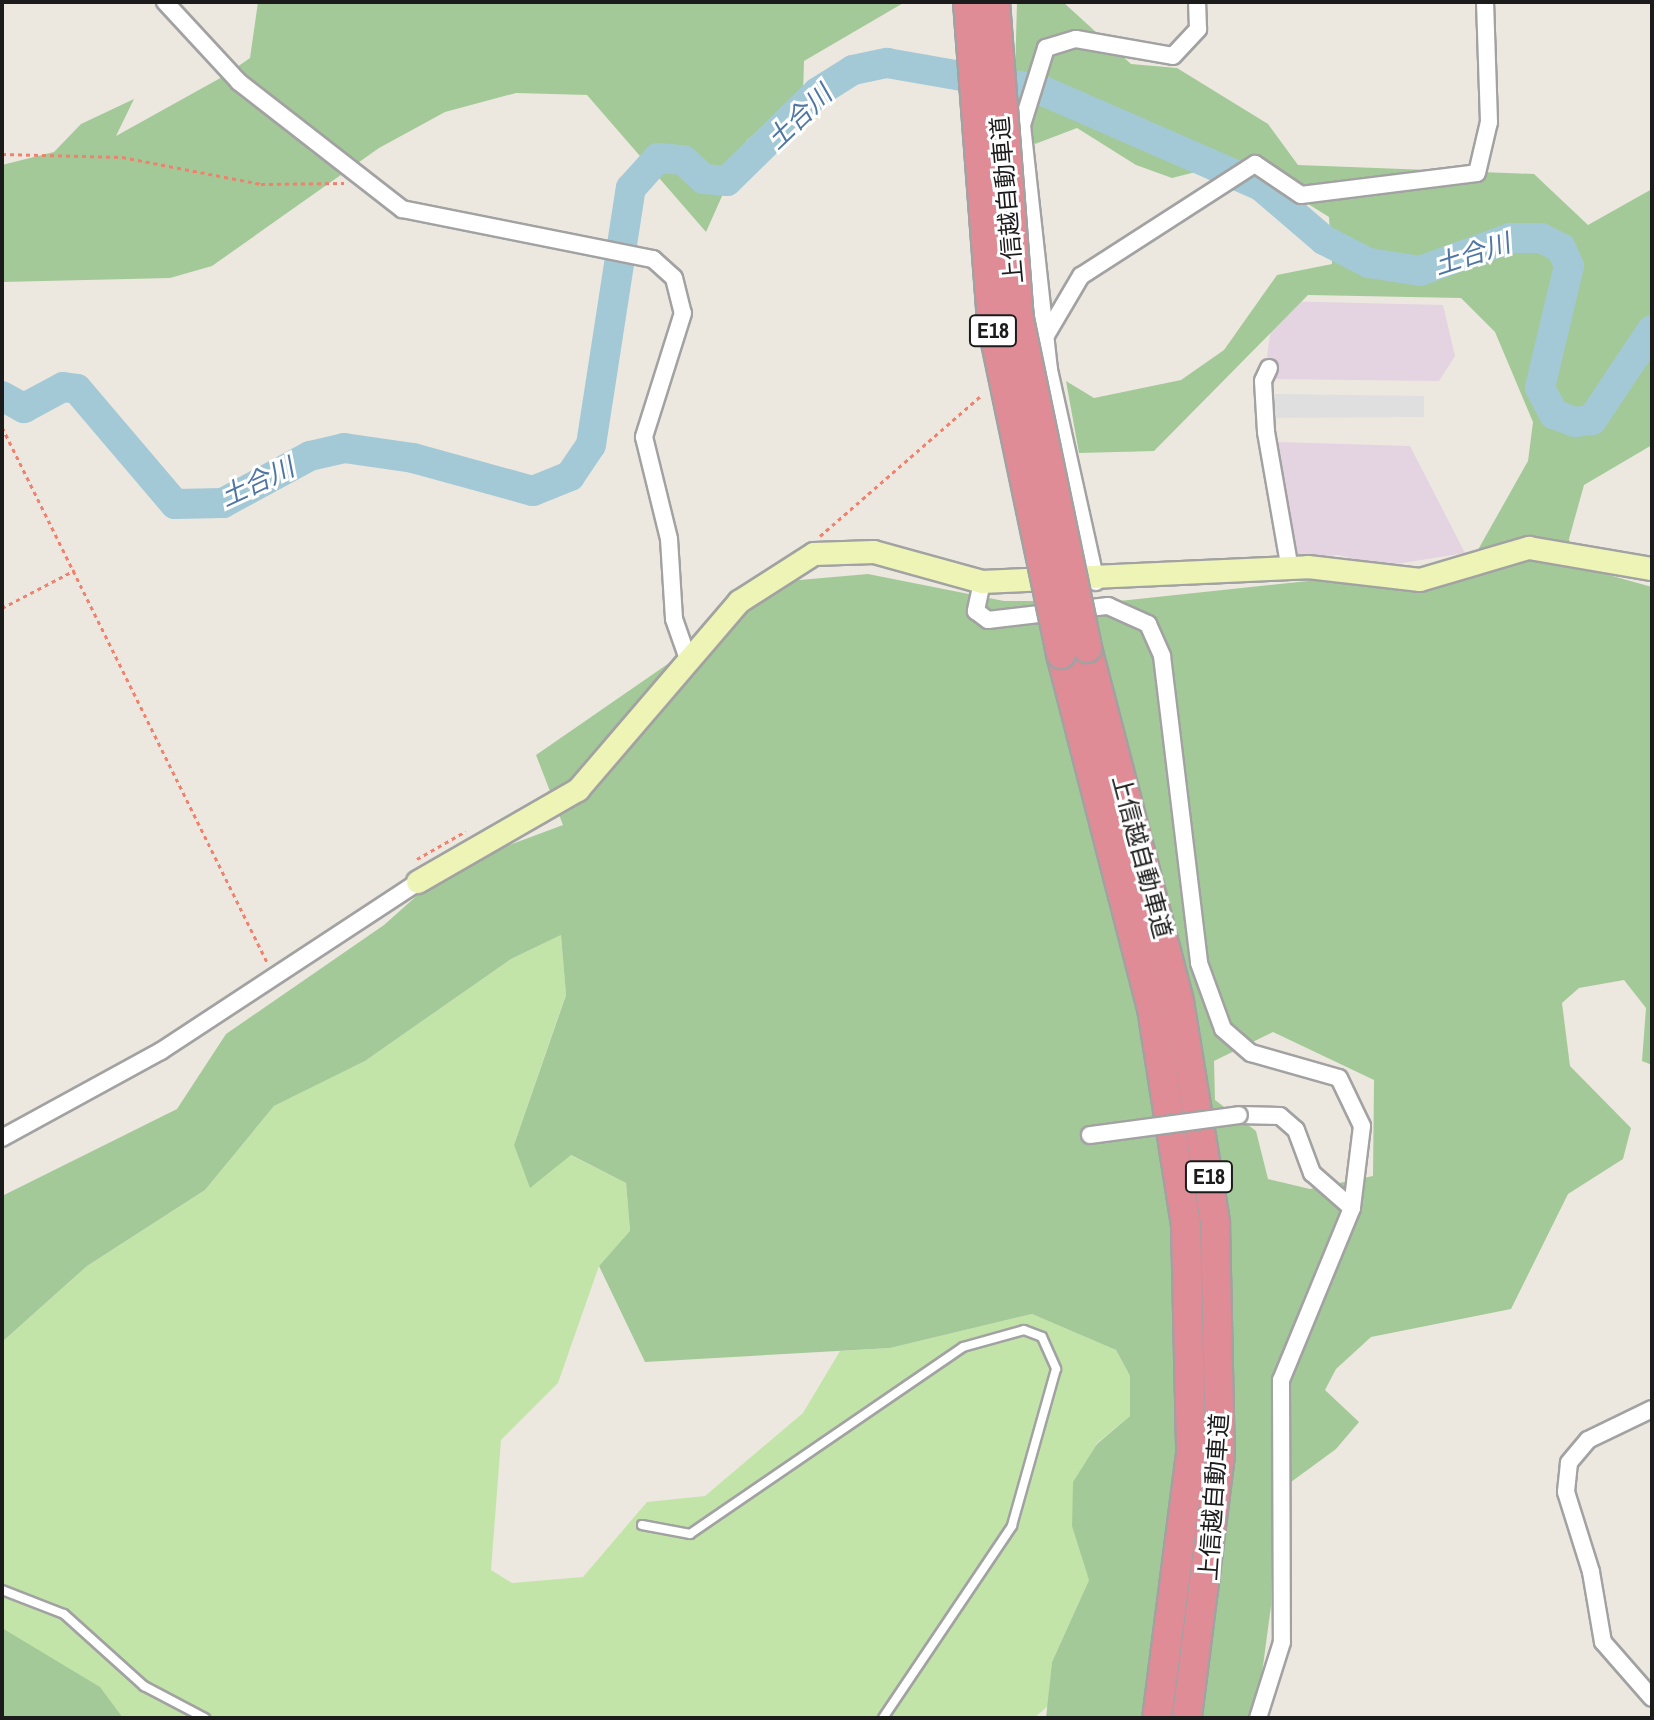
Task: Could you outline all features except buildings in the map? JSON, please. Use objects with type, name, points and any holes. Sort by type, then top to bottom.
[{"type":"highway","name":"上信越自動車道","points":[[968,2],[992,323],[1074,651],[1152,1008],[1186,1225],[1191,1454],[1157,1718]]},
{"type":"highway","name":"上信越自動車道","points":[[995,2],[1019,319],[1074,651],[1179,1002],[1215,1223],[1220,1455],[1187,1718]]},
{"type":"street","points":[[165,2],[239,82],[418,215],[653,259],[674,278],[683,313],[644,437],[669,539],[674,619],[688,659]]},
{"type":"street","points":[[1096,582],[1045,337],[1022,163],[1037,60],[1058,40],[1076,39],[1173,56],[1198,29],[1197,2]]},
{"type":"street","points":[[1045,337],[1081,276],[1255,164],[1301,195],[1477,173],[1489,122],[1485,2]]},
{"type":"street","points":[[1269,368],[1263,381],[1266,432],[1290,569]]},
{"type":"street","points":[[2,1138],[161,1051],[418,882],[578,790],[688,659],[770,576],[814,554],[874,552],[982,582],[1096,582],[1290,569],[1420,580],[1529,548],[1652,569]]},
{"type":"street","points":[[982,582],[976,611],[988,620],[1108,606],[1128,610],[1157,638],[1199,963],[1223,1029],[1251,1053],[1339,1078],[1355,1099],[1362,1126],[1352,1208],[1281,1380],[1282,1642],[1258,1718]]},
{"type":"street","points":[[1090,1135],[1239,1115],[1280,1116],[1296,1130],[1312,1173],[1352,1208]]},
{"type":"street","points":[[1652,1409],[1588,1440],[1569,1463],[1566,1492],[1591,1572],[1603,1642],[1652,1698]]},
{"type":"lane","points":[[642,1525],[690,1534],[963,1347],[1024,1330],[1042,1337],[1056,1369],[1012,1526],[883,1718]]},
{"type":"lane","points":[[2,1590],[64,1614],[144,1686],[205,1718]]},
{"type":"path","points":[[2,154],[122,157],[261,184],[372,183]]},
{"type":"path","points":[[814,554],[821,533],[988,389]]},
{"type":"path","points":[[2,427],[269,965]]},
{"type":"path","points":[[2,608],[75,570]]},
{"type":"shaded area","points":[[1275,301],[1443,305],[1455,356],[1439,381],[1274,379],[1267,356]]},
{"type":"shaded area","points":[[1274,394],[1424,396],[1424,417],[1274,418]]},
{"type":"shaded area","points":[[1276,442],[1410,446],[1465,553],[1383,566],[1338,555],[1296,558]]},
{"type":"green space","points":[[258,2],[905,2],[804,61],[803,97],[747,140],[706,232],[587,95],[516,93],[445,112],[379,148],[212,266],[170,278],[2,282],[2,165],[54,152],[81,124],[134,99],[116,136],[224,76],[250,58]]},
{"type":"green space","points":[[1017,2],[1063,2],[1131,64],[1177,68],[1268,124],[1298,165],[1534,174],[1588,225],[1652,189],[1652,445],[1584,485],[1569,539],[1573,565],[1652,587],[1652,1065],[1642,1061],[1646,1008],[1624,980],[1579,988],[1562,1003],[1570,1066],[1631,1128],[1623,1159],[1568,1194],[1511,1309],[1371,1337],[1336,1369],[1325,1390],[1359,1422],[1336,1449],[1272,1496],[1271,1606],[1256,1718],[1046,1718],[1052,1662],[1089,1580],[1072,1526],[1073,1482],[1097,1444],[1130,1416],[1130,1376],[1116,1350],[1032,1314],[890,1348],[645,1362],[599,1266],[630,1231],[626,1183],[571,1155],[530,1188],[514,1145],[566,995],[561,935],[511,959],[365,1061],[274,1106],[205,1190],[87,1266],[2,1342],[2,1196],[177,1109],[226,1034],[384,925],[448,868],[563,825],[536,755],[788,581],[868,574],[1004,601],[1119,601],[1327,579],[1448,585],[1479,548],[1528,461],[1533,422],[1495,332],[1461,298],[1308,295],[1154,451],[1079,453],[1066,381],[1094,398],[1181,380],[1224,350],[1277,275],[1332,264],[1329,217],[1239,161],[1172,178],[1136,165],[1077,128],[1035,144],[1014,112]],"holes":[[[1273,1032],[1374,1080],[1373,1176],[1310,1189],[1268,1179],[1256,1131],[1215,1100],[1214,1061]]]},
{"type":"green space","points":[[561,935],[566,994],[514,1145],[570,1155],[626,1183],[630,1232],[599,1266],[558,1383],[501,1440],[491,1570],[512,1583],[583,1577],[647,1502],[705,1496],[803,1413],[840,1351],[890,1348],[1032,1314],[1116,1350],[1130,1376],[1130,1416],[1096,1444],[1089,1580],[1052,1662],[1048,1706],[1034,1718],[2,1718],[2,1342],[87,1266],[205,1190],[274,1106],[365,1061],[511,959]]},
{"type":"green space","points":[[2,1628],[100,1687],[123,1718],[2,1718]]},
{"type":"waterway","name":"土合川","points":[[2,396],[24,408],[63,387],[77,389],[175,504],[223,503],[310,456],[344,448],[413,458],[533,491],[570,476],[591,445],[631,188],[658,158],[683,160],[704,179],[727,181],[818,92],[853,70],[887,63],[1041,90],[1261,186],[1324,240],[1369,263],[1420,271],[1510,238],[1541,238],[1561,248],[1569,266],[1540,388],[1554,414],[1575,422],[1592,420],[1652,330]]}]
